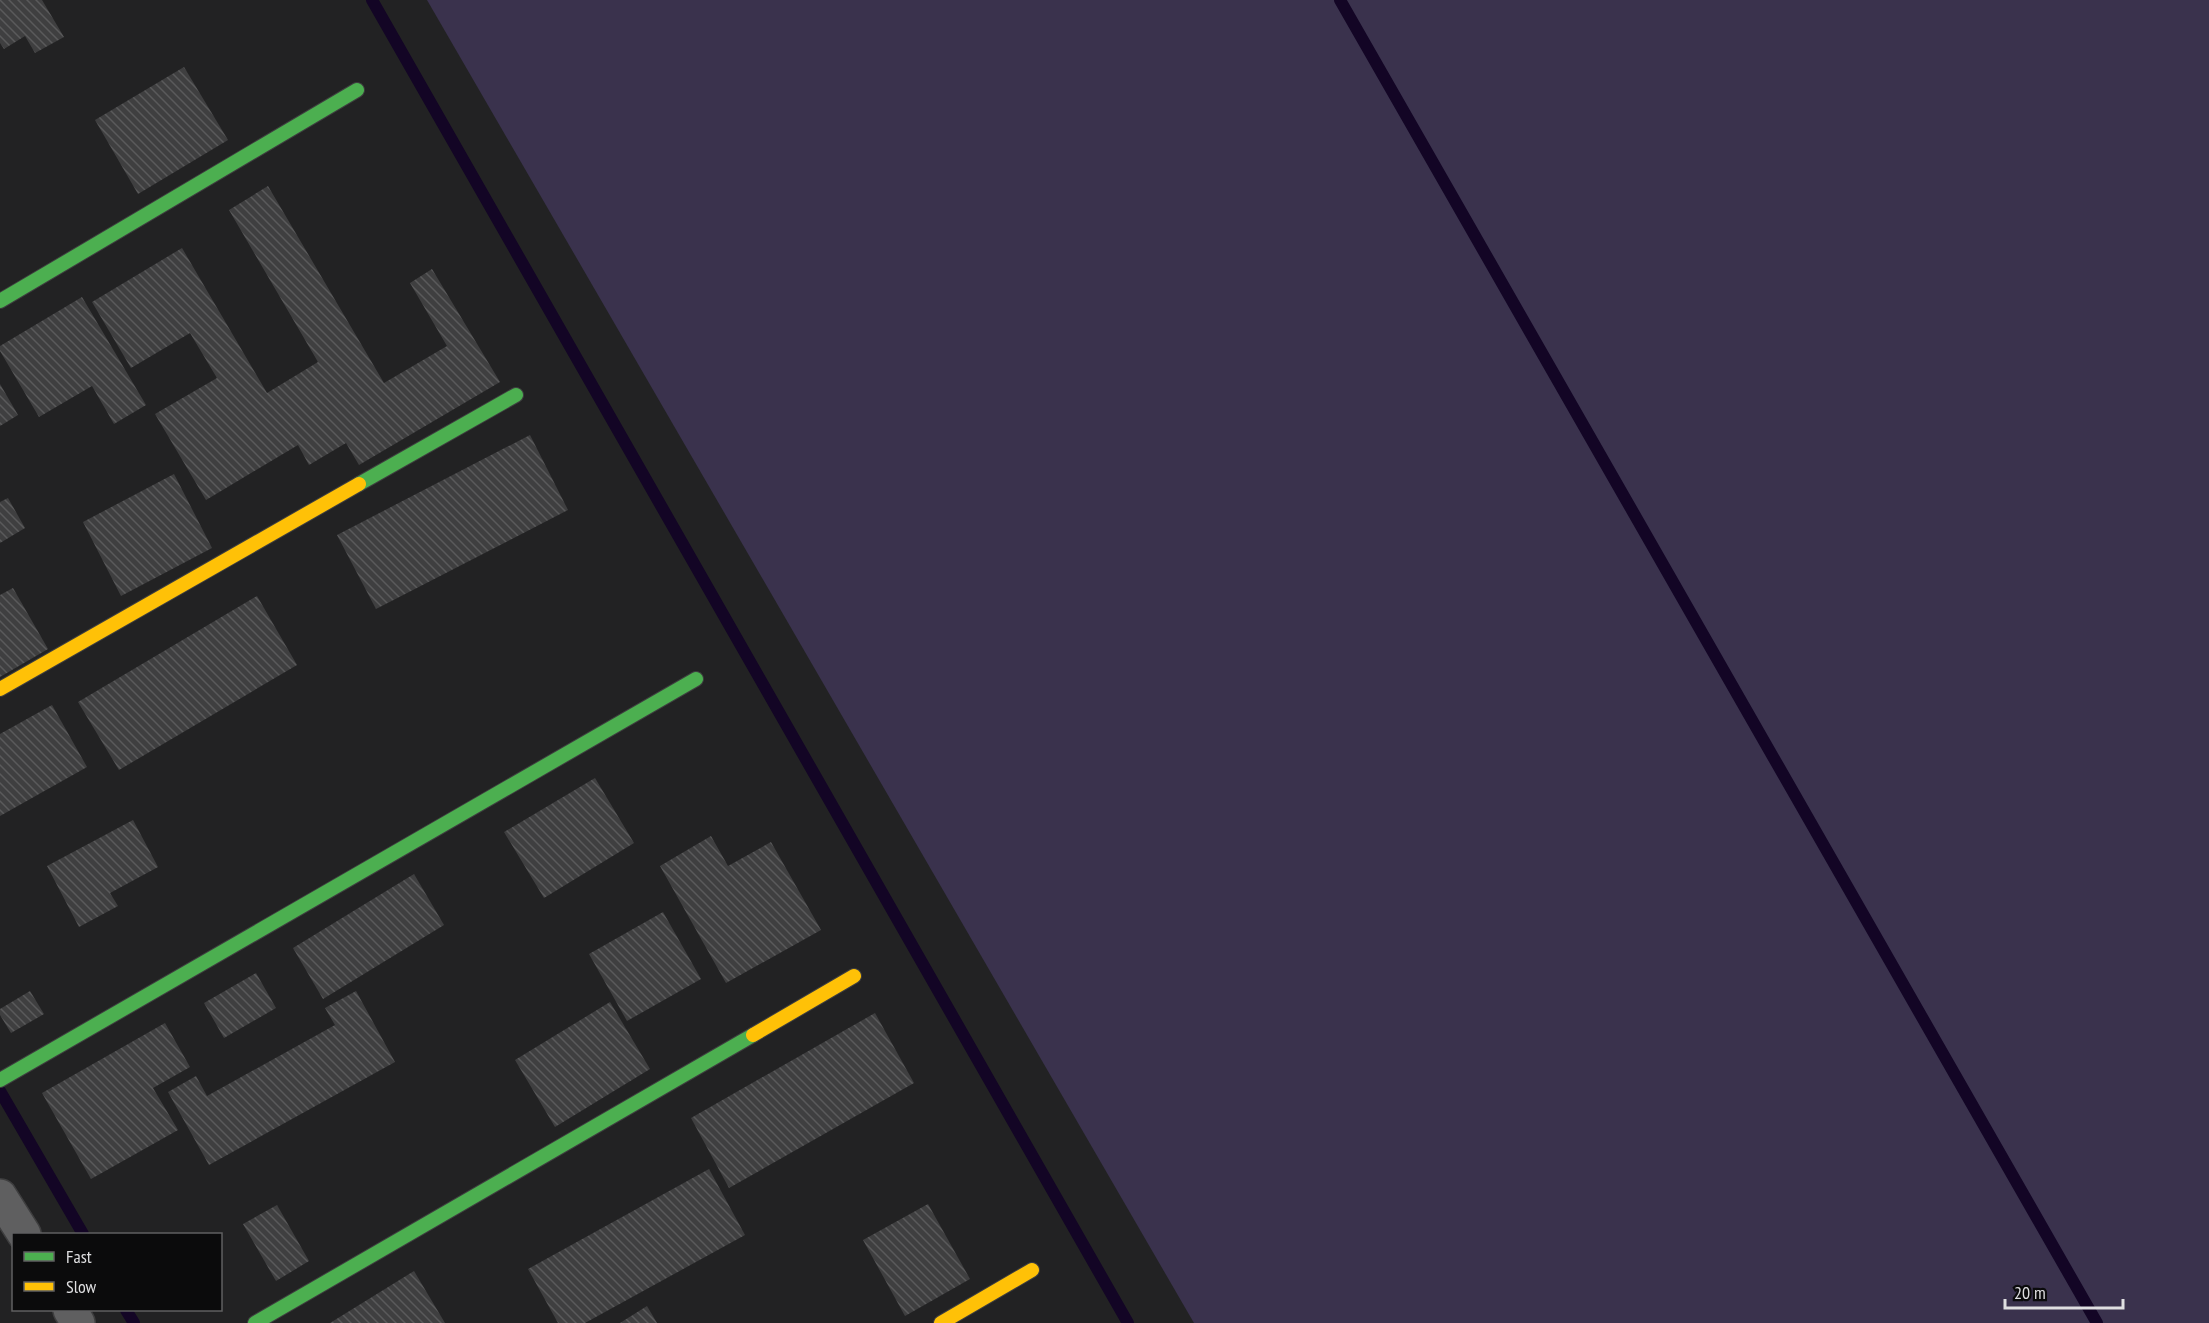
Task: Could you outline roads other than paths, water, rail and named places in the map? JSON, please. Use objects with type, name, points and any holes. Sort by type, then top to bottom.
[{"type":"street","points":[[0,301],[357,90]]},
{"type":"street","points":[[0,689],[516,395]]},
{"type":"street","points":[[0,1080],[696,679]]},
{"type":"street","points":[[255,1323],[854,976]]},
{"type":"street","points":[[0,1196],[23,1233]]},
{"type":"street","points":[[940,1323],[1032,1270]]},
{"type":"waterway","points":[[372,0],[1128,1323]]},
{"type":"waterway","points":[[1340,0],[2097,1323]]},
{"type":"waterway","points":[[0,1091],[82,1233]]},
{"type":"waterway","points":[[127,1311],[134,1323]]}]
